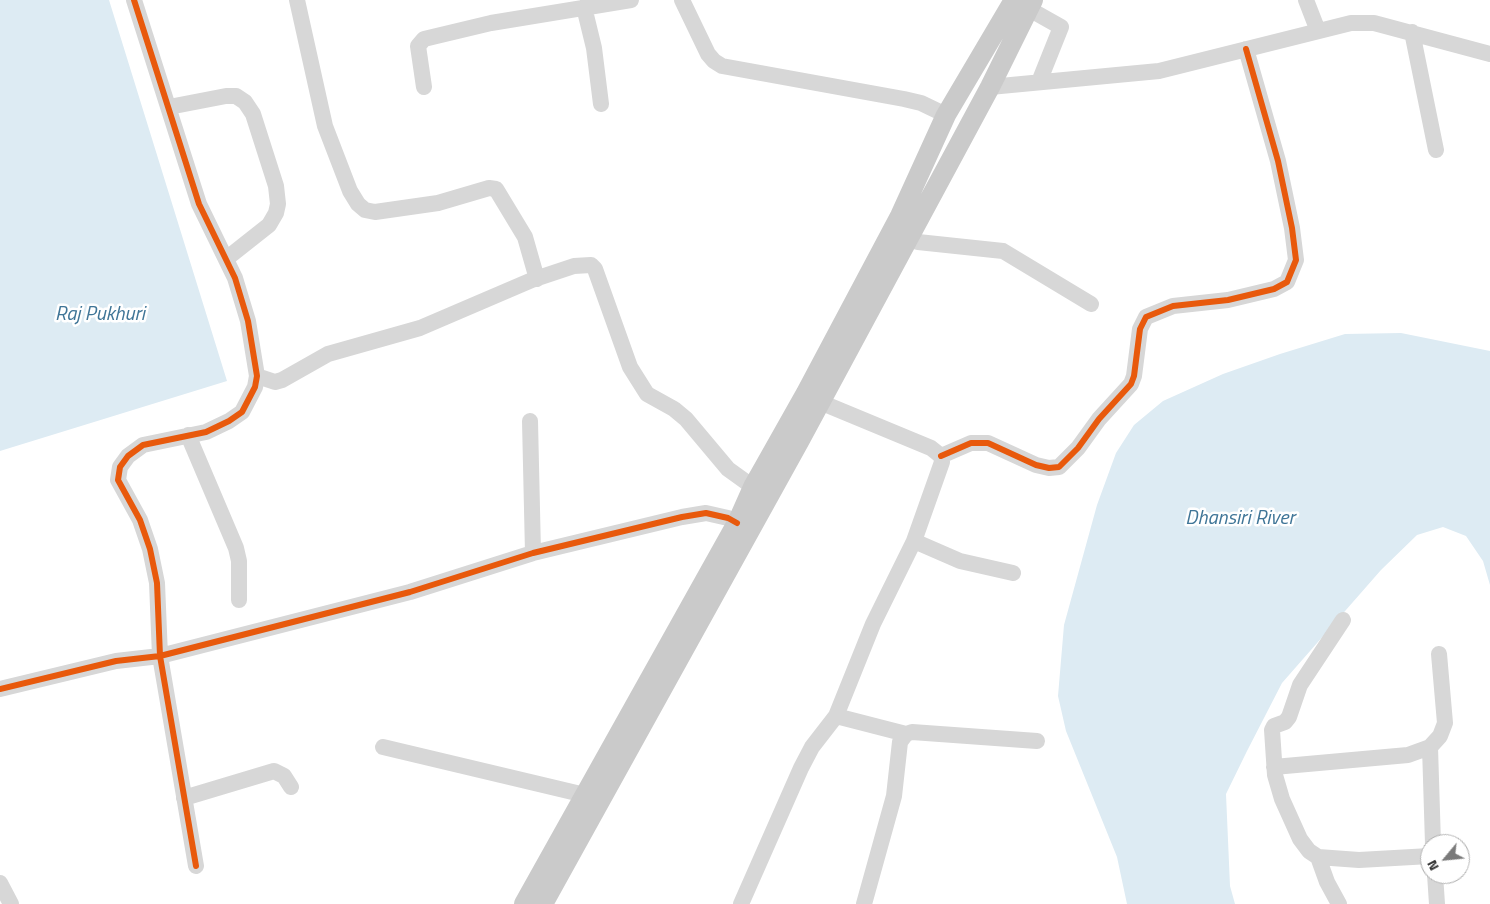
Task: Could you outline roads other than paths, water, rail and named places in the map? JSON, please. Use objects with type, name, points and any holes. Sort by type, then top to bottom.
[{"type":"main road","points":[[524,904],[737,523],[753,487],[806,393],[900,216],[946,115],[1026,3]]},
{"type":"main road","points":[[543,904],[820,402],[990,86],[1026,3]]},
{"type":"street","points":[[134,0],[199,204],[235,278],[248,322],[257,376],[255,387],[242,412],[230,421],[206,432],[143,445],[128,456],[120,467],[118,480],[140,520],[155,575],[160,615],[160,656],[196,866]]},
{"type":"street","points":[[297,0],[325,126],[350,191],[358,204],[365,210],[375,212],[438,203],[489,188],[496,189],[525,237],[537,279]]},
{"type":"street","points":[[424,87],[418,46],[424,39],[491,23],[631,0]]},
{"type":"street","points":[[682,0],[708,54],[722,66],[904,99],[921,103],[946,115]]},
{"type":"street","points":[[1306,0],[1318,31]]},
{"type":"street","points":[[1026,3],[1060,27],[1039,82]]},
{"type":"street","points":[[584,7],[594,48],[601,104]]},
{"type":"street","points":[[990,86],[1159,71],[1318,31],[1358,23],[1374,23],[1490,54]]},
{"type":"street","points":[[1412,32],[1436,150]]},
{"type":"street","points":[[941,456],[972,444],[988,443],[1036,465],[1049,468],[1059,466],[1078,448],[1099,419],[1131,384],[1134,376],[1140,329],[1146,317],[1173,306],[1228,300],[1274,289],[1288,282],[1296,260],[1292,228],[1278,161],[1246,49]]},
{"type":"street","points":[[169,107],[226,96],[236,96],[245,102],[253,114],[276,186],[278,204],[276,213],[269,225],[226,259]]},
{"type":"street","points":[[908,238],[918,242],[1004,250],[1091,304]]},
{"type":"street","points":[[257,376],[275,382],[282,380],[328,354],[420,328],[537,279],[574,266],[591,265],[595,269],[630,367],[647,394],[674,409],[686,419],[728,468],[753,487]]},
{"type":"street","points":[[820,402],[931,448],[941,456]]},
{"type":"street","points":[[530,421],[533,553]]},
{"type":"street","points":[[188,435],[236,548],[239,561],[239,600]]},
{"type":"street","points":[[741,904],[801,768],[812,747],[836,716],[873,624],[914,541],[940,470],[941,456]]},
{"type":"street","points":[[0,689],[116,660],[160,656],[410,592],[533,553],[706,513],[728,518],[737,523]]},
{"type":"street","points":[[914,541],[960,561],[1013,573]]},
{"type":"street","points":[[1343,620],[1300,685],[1290,717],[1285,722],[1274,726],[1272,735],[1274,767],[1282,799],[1300,839],[1309,851],[1318,857],[1359,860],[1420,857]]},
{"type":"street","points":[[1274,767],[1408,755],[1430,747],[1440,736],[1445,723],[1439,654]]},
{"type":"street","points":[[836,716],[906,734],[912,732],[1037,741]]},
{"type":"street","points":[[864,904],[894,796],[900,742],[906,734]]},
{"type":"street","points":[[383,747],[585,795]]},
{"type":"street","points":[[1430,747],[1433,834]]},
{"type":"street","points":[[184,798],[274,771],[284,776],[291,787]]},
{"type":"street","points":[[1318,857],[1327,882],[1339,904]]},
{"type":"street","points":[[0,883],[10,904]]},
{"type":"street","points":[[1436,884],[1437,904]]},
{"type":"water","name":"Raj Pukhuri","points":[[0,0],[109,0],[227,381],[0,451]]},
{"type":"water","name":"Dhansiri River","points":[[1401,333],[1490,351],[1490,585],[1483,561],[1466,536],[1443,527],[1417,535],[1381,570],[1282,683],[1247,751],[1226,794],[1230,886],[1235,904],[1127,904],[1117,857],[1066,731],[1058,696],[1064,625],[1097,505],[1116,453],[1134,425],[1163,401],[1223,374],[1345,334]]}]
